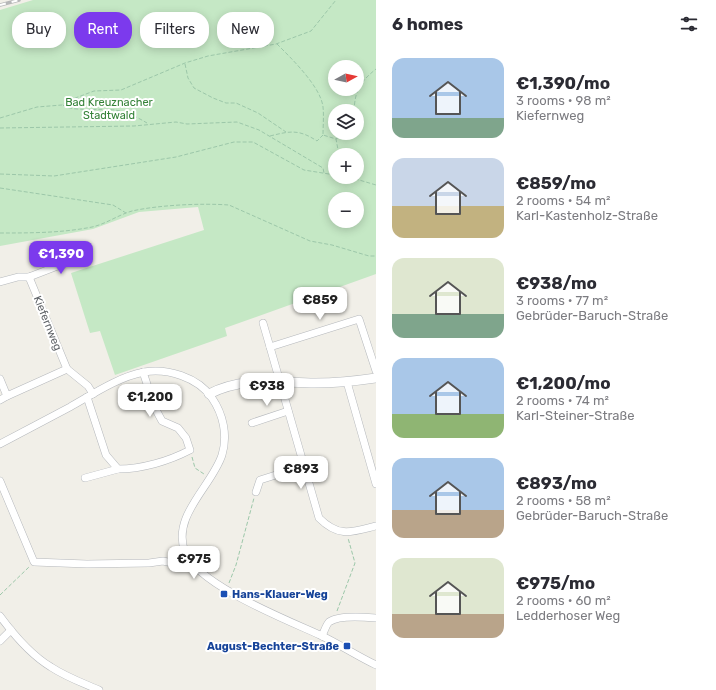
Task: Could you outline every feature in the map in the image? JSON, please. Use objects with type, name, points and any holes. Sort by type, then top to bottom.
[{"type":"street","points":[[0,282],[18,277],[29,277],[86,255]]},
{"type":"street","name":"Kiefernweg","points":[[29,277],[67,369],[88,386],[90,395]]},
{"type":"street","points":[[270,347],[359,319],[376,371]]},
{"type":"street","points":[[263,323],[319,518],[326,526],[347,533],[376,526]]},
{"type":"street","points":[[0,400],[67,369]]},
{"type":"street","points":[[0,444],[119,380],[143,372],[155,371],[175,374],[187,378],[209,394],[222,418],[225,436],[222,455],[210,478],[186,516],[183,527],[182,540],[185,552],[194,566],[203,575],[227,589],[280,617],[322,636],[376,665]]},
{"type":"street","points":[[84,478],[118,469],[133,469],[179,456],[190,450],[186,438],[178,428],[162,421],[155,408],[143,372]]},
{"type":"street","points":[[209,394],[219,389],[240,383],[347,382],[376,378]]},
{"type":"street","points":[[0,379],[7,396]]},
{"type":"street","points":[[347,382],[376,484]]},
{"type":"street","points":[[90,395],[106,455],[118,469]]},
{"type":"street","points":[[252,423],[288,411]]},
{"type":"street","points":[[256,492],[260,480],[304,466]]},
{"type":"street","points":[[0,482],[34,562],[87,564],[148,563],[162,561],[186,566],[194,566]]},
{"type":"street","points":[[0,616],[36,656],[50,667],[99,690]]},
{"type":"street","points":[[322,636],[328,623],[334,619],[365,616],[376,618]]},
{"type":"street","points":[[0,641],[11,630]]},
{"type":"path","points":[[0,118],[37,108],[62,105],[70,100],[94,91],[121,90],[185,63],[208,56],[276,44],[311,31],[336,0]]},
{"type":"path","points":[[276,44],[302,70],[319,95],[323,105],[324,135]]},
{"type":"path","points":[[185,63],[188,78],[194,88],[213,98],[226,103],[236,103],[258,113],[286,132]]},
{"type":"path","points":[[354,104],[358,86],[376,68]]},
{"type":"path","points":[[62,105],[72,110],[85,108],[116,110],[136,116],[147,123]]},
{"type":"path","points":[[0,128],[134,126],[147,123],[176,122],[199,124],[237,122],[259,130],[323,168],[324,174]]},
{"type":"path","points":[[269,137],[286,132],[300,132],[317,141],[324,135]]},
{"type":"path","points":[[324,135],[328,136]]},
{"type":"path","points":[[0,174],[54,176],[176,157],[234,142],[253,142],[304,170],[328,174]]},
{"type":"path","points":[[364,181],[376,185]]},
{"type":"path","points":[[0,188],[112,205],[127,213]]},
{"type":"path","points":[[0,232],[41,232],[93,227],[127,213],[157,207],[215,204],[229,205],[310,242],[332,245],[369,256],[376,256]]},
{"type":"path","points":[[190,450],[195,468],[210,478]]},
{"type":"path","points":[[227,589],[236,565],[256,492]]},
{"type":"path","points":[[334,619],[355,564],[347,533]]},
{"type":"path","points":[[0,595],[34,562]]},
{"type":"green space","name":"Bad Kreuznacher Stadtwald","points":[[33,0],[376,0],[376,274],[225,328],[227,336],[115,375],[100,331],[90,333],[71,273],[204,230],[198,207],[139,212],[93,229],[0,246],[0,10]]},
{"type":"railway","points":[[0,5],[19,0]]},
{"type":"place","name":"Hans-Klauer-Weg","points":[[224,594]]},
{"type":"place","name":"August-Bechter-Straße","points":[[347,646]]}]
